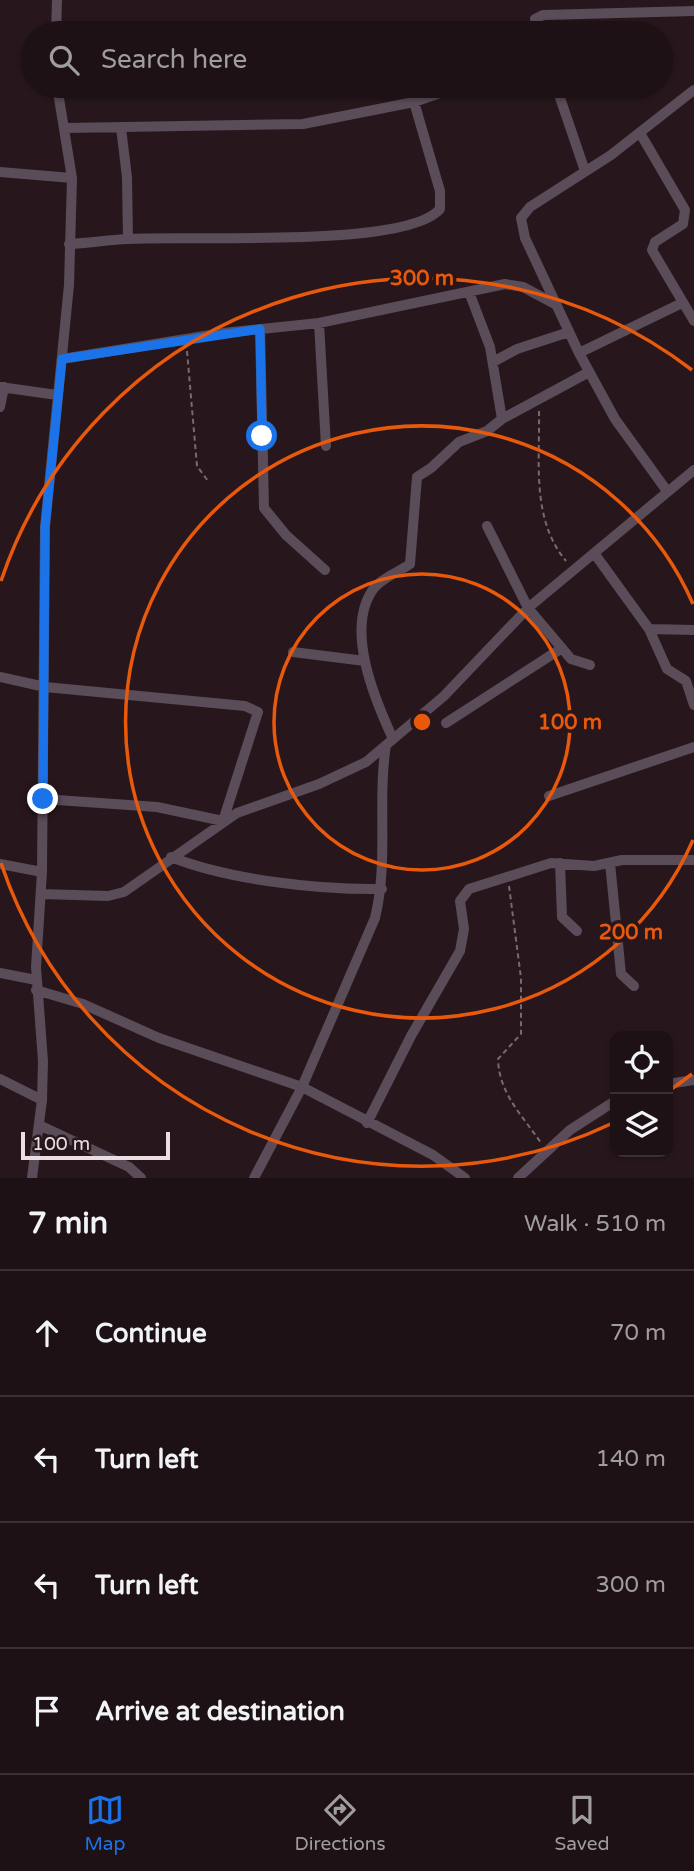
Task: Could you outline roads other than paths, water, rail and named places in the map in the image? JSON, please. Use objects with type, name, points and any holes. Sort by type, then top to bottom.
[{"type":"street","points":[[56,21],[57,0]]},
{"type":"street","points":[[536,21],[542,15],[694,11]]},
{"type":"street","points":[[667,491],[615,419],[589,372],[525,238],[521,218],[530,207],[640,133],[694,90]]},
{"type":"street","points":[[32,1178],[42,1100],[43,1061],[36,985],[42,872],[45,527],[62,359],[72,178],[59,98]]},
{"type":"street","points":[[65,128],[303,124],[426,98]]},
{"type":"street","points":[[559,98],[585,171]]},
{"type":"street","points":[[69,244],[128,239],[340,236],[390,228],[434,215],[440,209],[440,191],[414,102]]},
{"type":"street","points":[[121,128],[127,177],[128,239]]},
{"type":"street","points":[[640,133],[685,210],[683,224],[655,242],[652,250],[694,321]]},
{"type":"street","points":[[0,172],[72,178]]},
{"type":"street","points":[[62,359],[185,339],[319,323],[514,284],[555,304]]},
{"type":"street","points":[[469,292],[493,362],[502,419]]},
{"type":"street","points":[[579,353],[682,303]]},
{"type":"street","points":[[319,323],[326,446]]},
{"type":"street","points":[[260,329],[264,508],[286,535],[325,570]]},
{"type":"street","points":[[493,362],[517,349],[569,332]]},
{"type":"street","points":[[254,1178],[302,1087],[360,954],[382,889],[381,777],[390,742],[365,662],[362,629],[368,600],[377,584],[407,567],[411,561],[417,477],[431,468],[458,442],[487,431],[502,419],[589,372]]},
{"type":"street","points":[[0,407],[2,387],[57,395]]},
{"type":"street","points":[[41,894],[108,896],[124,891],[223,821],[366,762],[444,696],[528,608],[694,470]]},
{"type":"street","points":[[487,526],[528,608],[573,661],[590,665]]},
{"type":"street","points":[[594,552],[649,629],[667,668],[686,681],[694,705]]},
{"type":"street","points":[[649,629],[694,630]]},
{"type":"street","points":[[446,723],[562,648]]},
{"type":"street","points":[[293,652],[365,662]]},
{"type":"street","points":[[0,677],[45,687],[253,707],[258,712],[223,821]]},
{"type":"street","points":[[549,796],[694,747]]},
{"type":"street","points":[[43,799],[157,807],[223,821]]},
{"type":"street","points":[[171,858],[286,883],[351,890],[382,889]]},
{"type":"street","points":[[367,1123],[411,1037],[460,951],[464,929],[461,896],[468,889],[531,867],[560,863],[594,866],[632,859],[694,860]]},
{"type":"street","points":[[560,863],[562,917],[577,931]]},
{"type":"street","points":[[610,863],[621,974],[634,986]]},
{"type":"street","points":[[0,864],[42,872]]},
{"type":"street","points":[[0,973],[83,1004],[159,1038],[302,1087],[433,1155],[465,1178]]},
{"type":"street","points":[[0,1079],[42,1100]]},
{"type":"street","points":[[673,1083],[694,1080]]},
{"type":"street","points":[[518,1178],[546,1150],[591,1115],[610,1104]]},
{"type":"street","points":[[39,1125],[129,1167],[141,1178]]}]
